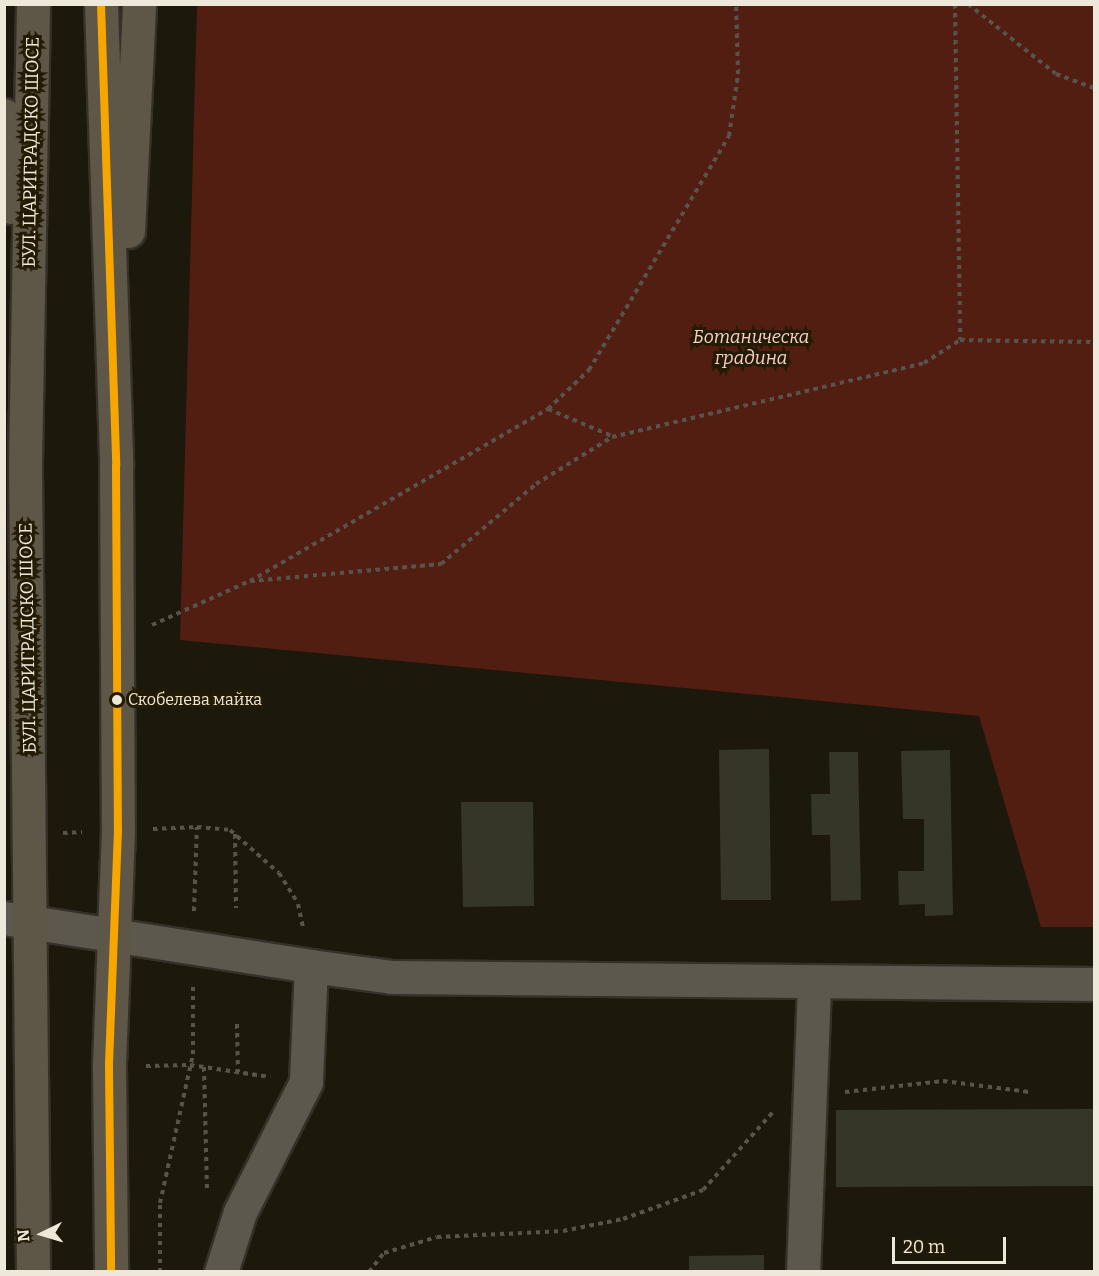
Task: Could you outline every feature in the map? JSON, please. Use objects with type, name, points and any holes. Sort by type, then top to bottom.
[{"type":"main road","name":"БУЛ. ЦАРИГРАДСКО ШОСЕ","points":[[33,4],[18,920],[33,1272]]},
{"type":"main road","points":[[101,4],[116,466],[116,935],[109,1066],[111,1272]]},
{"type":"main road","points":[[116,466],[139,4]]},
{"type":"main road","points":[[4,115],[25,463]]},
{"type":"street","points":[[18,920],[392,978],[1095,984]]},
{"type":"street","points":[[221,1272],[240,1212],[306,1082],[311,966]]},
{"type":"street","points":[[803,1272],[807,1100],[813,983]]},
{"type":"path","points":[[116,629],[162,624],[249,581],[548,409],[589,370],[729,136],[738,74],[736,4]]},
{"type":"path","points":[[955,4],[960,340]]},
{"type":"path","points":[[968,4],[1056,74],[1095,88]]},
{"type":"path","points":[[249,581],[441,564],[536,484],[612,437],[924,363],[960,340],[1095,342]]},
{"type":"path","points":[[548,409],[612,437]]},
{"type":"path","points":[[160,1272],[160,1203],[190,1065],[197,827],[235,834],[279,873],[298,904],[311,966]]},
{"type":"path","points":[[235,834],[236,908]]},
{"type":"path","points":[[237,1024],[238,1072]]},
{"type":"path","points":[[190,1065],[306,1082]]},
{"type":"path","points":[[204,1067],[207,1197]]},
{"type":"path","points":[[369,1272],[384,1253],[437,1237],[563,1232],[623,1219],[703,1190],[780,1105],[943,1081],[1029,1092]]},
{"type":"green space","name":"Ботаническа градина","points":[[197,5],[1094,5],[1094,927],[1041,927],[979,716],[180,640]]},
{"type":"building","points":[[769,749],[771,900],[721,900],[719,750]]},
{"type":"building","points":[[950,750],[953,915],[925,916],[925,904],[899,905],[898,871],[924,871],[924,819],[903,819],[901,751]]},
{"type":"building","points":[[829,752],[858,752],[861,900],[831,901],[830,835],[812,835],[811,794],[830,794]]},
{"type":"building","points":[[461,802],[533,802],[534,906],[463,907]]},
{"type":"building","points":[[1094,1109],[1094,1186],[836,1187],[836,1110]]},
{"type":"building","points":[[764,1255],[764,1272],[689,1272],[689,1256]]},
{"type":"transit line","points":[[101,4],[116,466],[118,830],[109,1066],[111,1272]]},
{"type":"place","name":"Скобелева майка","points":[[117,700]]}]
